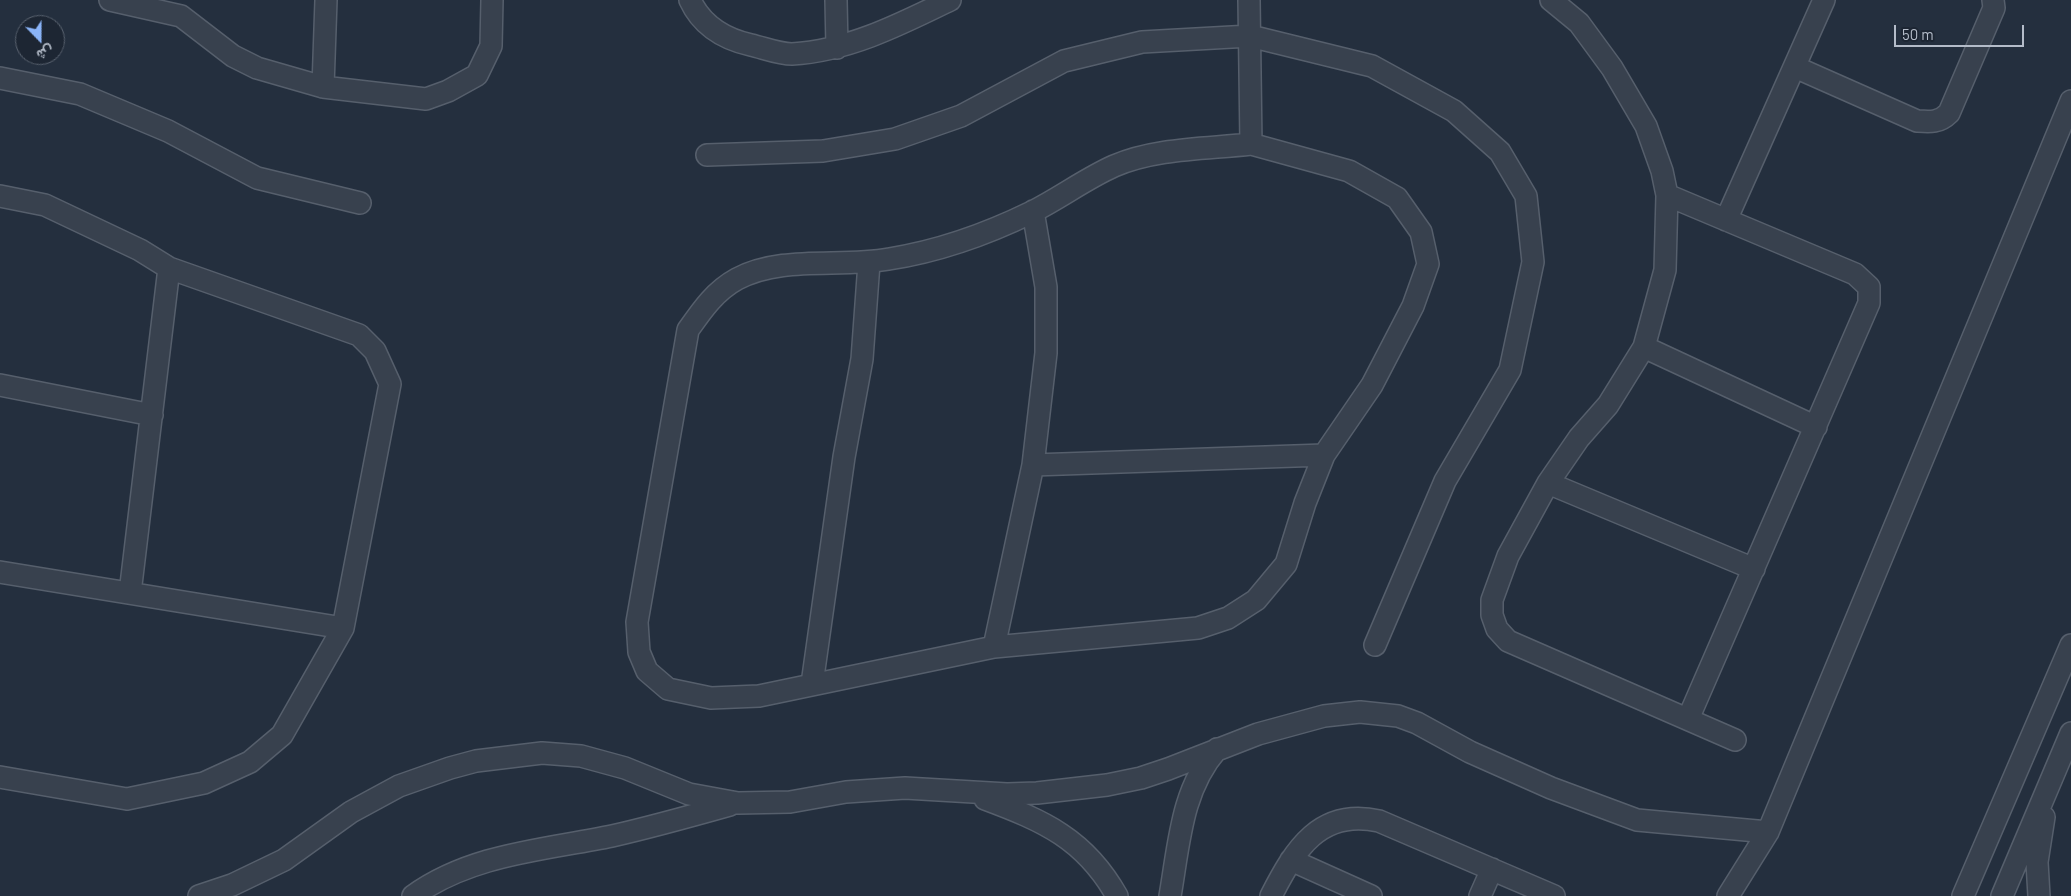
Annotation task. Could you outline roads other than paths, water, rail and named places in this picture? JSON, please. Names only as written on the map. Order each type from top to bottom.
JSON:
[{"type":"street","points":[[110,0],[181,8],[232,56],[256,68],[323,87],[426,99],[448,91],[477,75],[491,46],[492,0]]},
{"type":"street","points":[[323,87],[326,0]]},
{"type":"street","points":[[690,0],[708,26],[732,41],[790,54],[837,48],[915,17],[950,0]]},
{"type":"street","points":[[836,0],[837,48]]},
{"type":"street","points":[[1249,0],[1251,144]]},
{"type":"street","points":[[1551,0],[1579,23],[1612,68],[1646,126],[1662,171],[1667,195],[1665,270],[1644,347],[1608,406],[1579,438],[1548,483],[1508,556],[1492,600],[1492,615],[1497,628],[1508,641],[1735,740]]},
{"type":"street","points":[[1726,220],[1824,0]]},
{"type":"street","points":[[1795,67],[1917,121],[1930,122],[1942,120],[1949,113],[1994,8],[1993,0]]},
{"type":"street","points":[[707,155],[823,151],[895,140],[961,116],[1064,61],[1142,42],[1250,36],[1372,66],[1454,112],[1500,152],[1526,196],[1533,262],[1510,370],[1445,481],[1375,645]]},
{"type":"street","points":[[0,78],[80,94],[168,131],[257,178],[360,202]]},
{"type":"street","points":[[1728,896],[1768,832],[2071,101]]},
{"type":"street","points":[[1251,144],[1348,171],[1397,198],[1421,232],[1428,264],[1413,306],[1372,385],[1324,454],[1305,503],[1286,564],[1256,600],[1228,618],[1198,628],[994,647],[759,696],[711,698],[668,689],[647,671],[639,652],[637,622],[688,330],[708,301],[737,279],[770,267],[869,263],[926,253],[971,240],[1033,211],[1065,191],[1114,166],[1142,156],[1251,144]]},
{"type":"street","points":[[1667,195],[1855,274],[1869,287],[1869,304],[1688,719]]},
{"type":"street","points":[[0,196],[45,205],[140,250],[169,268],[359,335],[375,351],[390,384],[343,628],[282,735],[250,762],[204,783],[127,799],[0,777]]},
{"type":"street","points":[[994,647],[1033,465],[1046,353],[1046,287],[1033,211]]},
{"type":"street","points":[[812,684],[844,458],[862,359],[869,263]]},
{"type":"street","points":[[130,593],[169,268]]},
{"type":"street","points":[[1644,347],[1816,427]]},
{"type":"street","points":[[0,385],[152,415]]},
{"type":"street","points":[[1033,465],[1324,454]]},
{"type":"street","points":[[1548,483],[1754,569]]},
{"type":"street","points":[[0,572],[343,628]]},
{"type":"street","points":[[1963,896],[2071,645]]},
{"type":"street","points":[[199,896],[232,885],[276,865],[308,845],[351,812],[399,786],[450,768],[476,762],[542,753],[581,756],[625,768],[689,794],[738,803],[790,802],[846,792],[905,788],[1022,793],[1108,786],[1168,770],[1218,748],[1258,734],[1342,713],[1378,713],[1417,723],[1479,756],[1551,788],[1637,820],[1768,832]]},
{"type":"street","points":[[2002,896],[2071,733]]},
{"type":"street","points":[[1170,896],[1190,791],[1202,768],[1218,748]]},
{"type":"street","points":[[2039,896],[2037,862],[2051,779]]},
{"type":"street","points":[[961,791],[1024,813],[1054,828],[1087,853],[1117,896]]},
{"type":"street","points":[[413,896],[452,873],[493,858],[614,835],[738,803]]},
{"type":"street","points":[[1271,896],[1301,846],[1319,829],[1342,820],[1367,818],[1385,823],[1554,896]]},
{"type":"street","points":[[1291,860],[1371,896]]},
{"type":"street","points":[[1480,896],[1492,869]]}]
